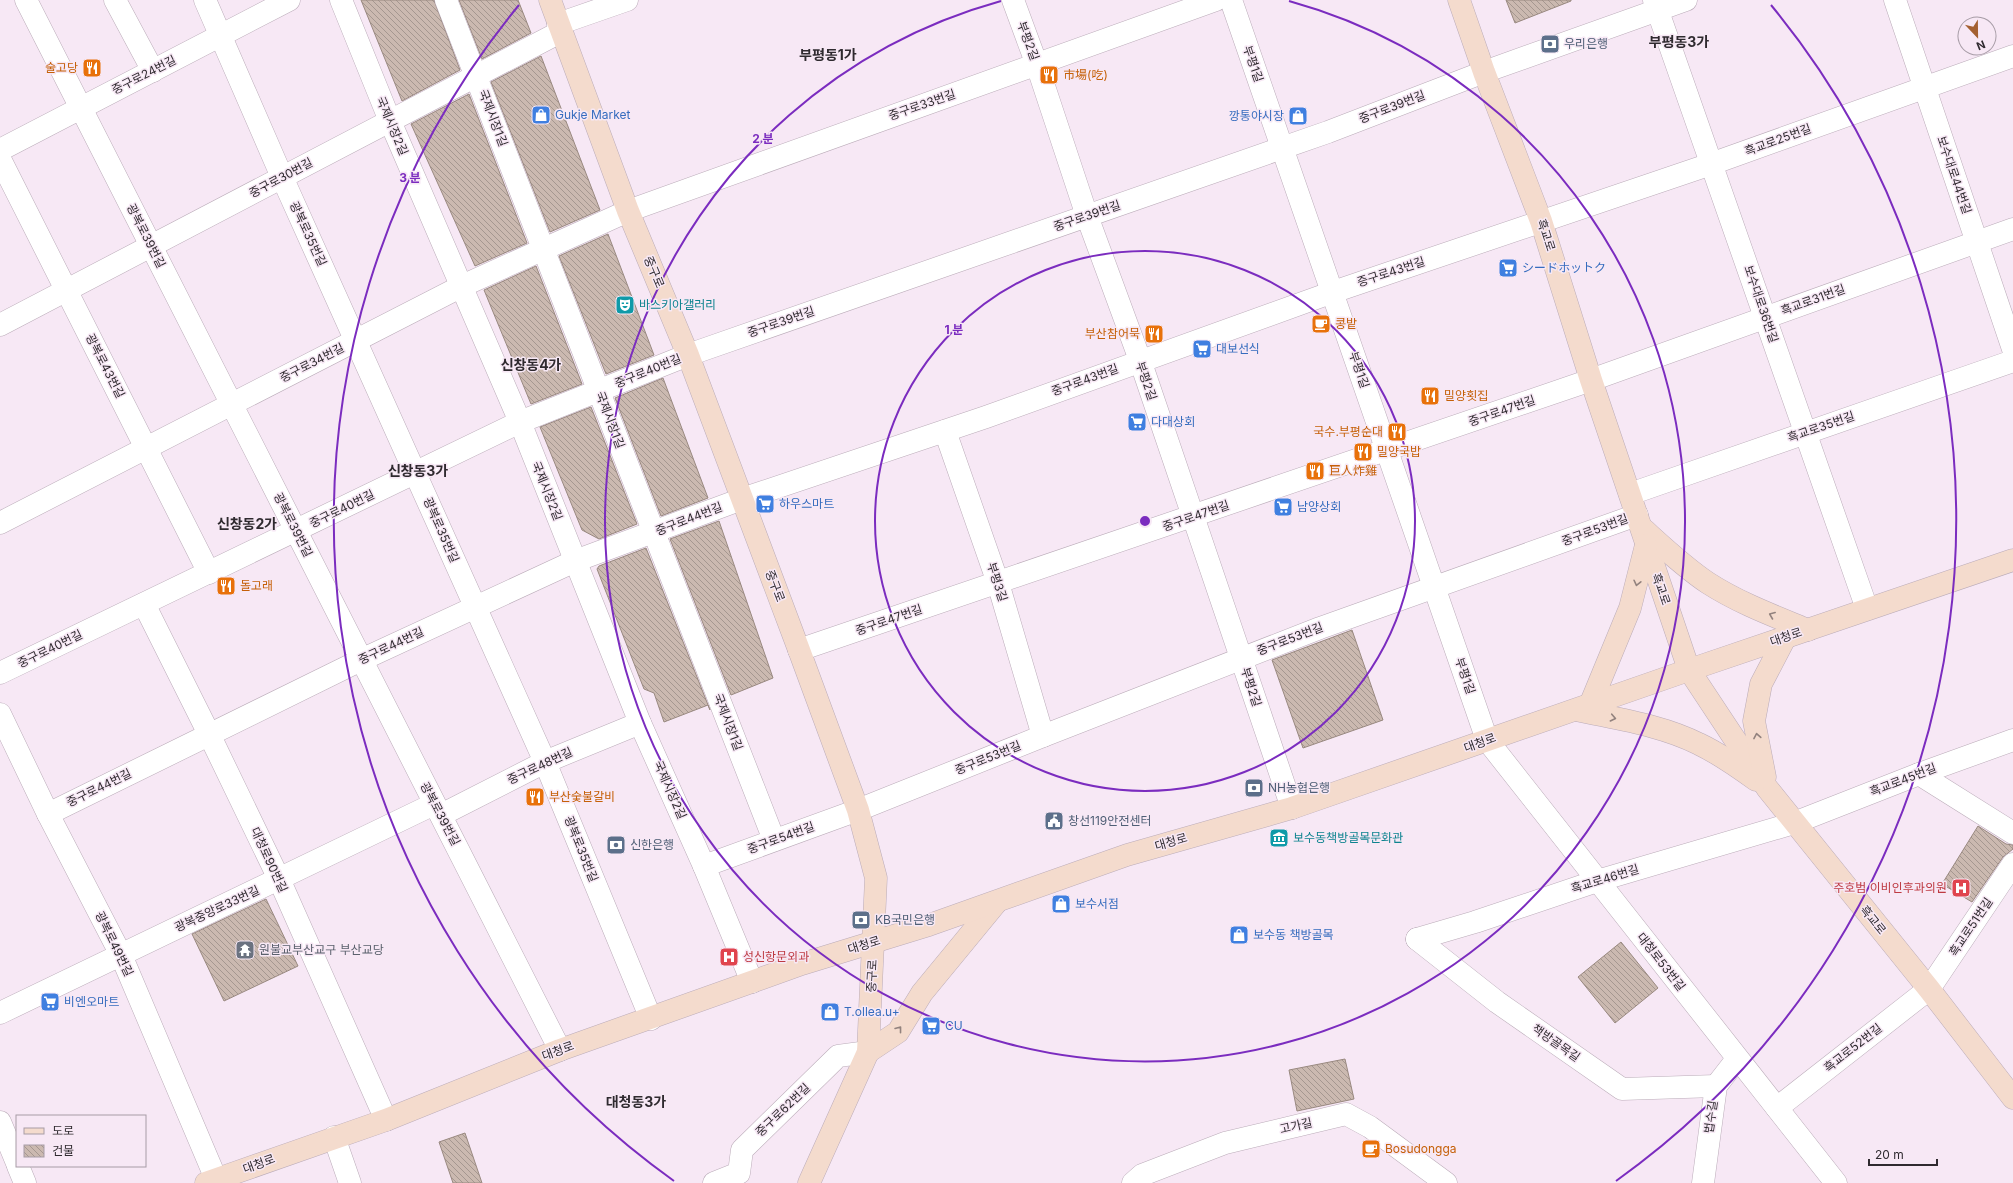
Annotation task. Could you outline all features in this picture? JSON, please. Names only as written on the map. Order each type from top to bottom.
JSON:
[{"type":"main road","name":"중구로","points":[[550,0],[628,211],[688,355],[799,650],[858,810],[876,878],[868,1052],[811,1182]]},
{"type":"main road","name":"흑교로","points":[[1459,0],[1484,72],[1541,221],[1591,380],[1689,670],[1767,788],[1929,989],[2013,1098]]},
{"type":"main road","points":[[1641,529],[1670,554],[1708,583],[1751,607],[1808,630]]},
{"type":"main road","points":[[1641,529],[1630,608],[1582,707],[1659,728],[1698,744],[1733,763],[1767,788]]},
{"type":"main road","name":"대청로","points":[[211,1181],[386,1120],[560,1050],[752,982],[996,902],[1127,855],[1292,808],[1689,670],[2013,560]]},
{"type":"main road","points":[[1767,788],[1754,721],[1761,684],[1785,638]]},
{"type":"main road","points":[[868,1052],[898,1032],[922,993],[996,902]]},
{"type":"street","name":"광복로39번길","points":[[26,0],[560,1050]]},
{"type":"street","points":[[115,0],[153,71]]},
{"type":"street","name":"광복로35번길","points":[[205,0],[282,177],[357,340],[545,762],[651,1019]]},
{"type":"street","name":"중구로24번길","points":[[0,150],[288,0]]},
{"type":"street","name":"국제시장2길","points":[[341,0],[390,121],[520,422],[640,722],[704,866],[752,982]]},
{"type":"street","name":"국제시장1길","points":[[446,0],[774,840]]},
{"type":"street","name":"중구로30번길","points":[[0,325],[476,76],[560,28],[627,0]]},
{"type":"street","name":"부평2길","points":[[1013,0],[1037,65],[1087,216],[1140,360],[1292,808]]},
{"type":"street","name":"중구로33번길","points":[[628,211],[869,123],[1037,65],[1216,0]]},
{"type":"street","name":"부평1길","points":[[1231,0],[1487,740]]},
{"type":"street","name":"중구로39번길","points":[[688,355],[1282,148],[1484,72],[1655,5],[1686,0]]},
{"type":"street","name":"보수대로44번길","points":[[1895,0],[2013,349]]},
{"type":"street","name":"보수대로36번길","points":[[1655,5],[1867,609]]},
{"type":"street","name":"흑교로25번길","points":[[1541,221],[1711,164],[2013,56]]},
{"type":"street","name":"광복로43번길","points":[[0,159],[209,573]]},
{"type":"street","name":"중구로34번길","points":[[0,523],[462,286],[628,211]]},
{"type":"street","name":"중구로43번길","points":[[742,499],[945,431],[1332,292],[1541,221]]},
{"type":"street","name":"흑교로31번길","points":[[1591,380],[2013,228]]},
{"type":"street","name":"중구로40번길","points":[[0,673],[520,422],[688,355]]},
{"type":"street","name":"흑교로35번길","points":[[1630,494],[2013,361]]},
{"type":"street","name":"중구로47번길","points":[[799,650],[1193,518],[1591,380]]},
{"type":"street","name":"부평3길","points":[[945,431],[998,583],[1043,736]]},
{"type":"street","name":"중구로44번길","points":[[48,814],[361,660],[575,561],[742,499]]},
{"type":"street","name":"중구로53번길","points":[[858,810],[1242,658],[1435,587],[1641,529]]},
{"type":"street","name":"대청로90번길","points":[[144,604],[279,879],[386,1120]]},
{"type":"street","name":"광복로49번길","points":[[0,714],[48,814],[121,955],[211,1181]]},
{"type":"street","name":"중구로48번길","points":[[438,810],[545,762],[640,722]]},
{"type":"street","name":"대청로53번길","points":[[1487,740],[1836,1183]]},
{"type":"street","name":"흑교로45번길","points":[[1794,823],[1919,774],[2013,740]]},
{"type":"street","points":[[1919,774],[2013,833]]},
{"type":"street","name":"광복중앙로33번길","points":[[0,1013],[279,879],[438,810]]},
{"type":"street","name":"중구로54번길","points":[[704,866],[858,810]]},
{"type":"street","name":"흑교로46번길","points":[[1417,939],[1475,922],[1597,881],[1794,823]]},
{"type":"street","name":"흑교로51번길","points":[[1929,989],[2013,864]]},
{"type":"street","name":"책방골목길","points":[[1417,939],[1496,1002],[1622,1089],[1716,1086]]},
{"type":"street","name":"흑교로52번길","points":[[1777,1108],[1929,989]]},
{"type":"street","name":"중구로62번길","points":[[714,1183],[739,1173],[742,1150],[838,1056],[868,1052]]},
{"type":"street","name":"법수길","points":[[1703,1183],[1716,1086],[1737,1058]]},
{"type":"street","name":"고가길","points":[[1133,1183],[1142,1175],[1225,1143],[1346,1114],[1370,1126],[1446,1183]]},
{"type":"street","points":[[0,1122],[16,1160]]},
{"type":"street","points":[[334,1137],[350,1183]]},
{"type":"street","points":[[19,1167],[25,1183]]},
{"type":"building","points":[[361,0],[434,0],[460,70],[402,101]]},
{"type":"building","points":[[459,0],[518,0],[531,33],[482,59]]},
{"type":"building","points":[[1506,0],[1571,0],[1571,1],[1515,23]]},
{"type":"building","points":[[541,56],[600,210],[550,232],[491,82]]},
{"type":"building","points":[[469,94],[527,243],[475,266],[411,124]]},
{"type":"building","points":[[608,234],[654,355],[606,374],[559,256]]},
{"type":"building","points":[[536,266],[582,384],[531,404],[484,290]]},
{"type":"building","points":[[663,378],[708,498],[661,516],[615,398]]},
{"type":"building","points":[[591,407],[637,524],[599,539],[582,530],[540,427]]},
{"type":"building","points":[[719,521],[773,678],[731,695],[670,539]]},
{"type":"building","points":[[646,548],[710,710],[708,705],[664,722],[654,693],[644,689],[597,569],[599,566]]},
{"type":"building","points":[[1352,630],[1383,720],[1303,748],[1272,660]]},
{"type":"building","points":[[1978,826],[2006,844],[2013,845],[2013,849],[2003,857],[1972,902],[1942,884]]},
{"type":"building","name":"원불교부산교구 부산교당","points":[[266,899],[298,966],[224,1001],[192,934]]},
{"type":"building","points":[[1621,942],[1658,988],[1615,1023],[1578,977]]},
{"type":"building","points":[[1345,1059],[1354,1099],[1297,1111],[1289,1070]]},
{"type":"building","points":[[465,1133],[482,1183],[453,1183],[439,1142]]},
{"type":"place","name":"우리은행","points":[[1550,44]]},
{"type":"place","name":"술고당","points":[[92,68]]},
{"type":"place","name":"市場(吃)","points":[[1049,75]]},
{"type":"place","name":"Gukje Market","points":[[541,115]]},
{"type":"place","name":"깡통야시장","points":[[1298,116]]},
{"type":"place","name":"シードホットク","points":[[1508,268]]},
{"type":"place","name":"바스키아갤러리","points":[[625,305]]},
{"type":"place","name":"콩밭","points":[[1321,324]]},
{"type":"place","name":"부산참어묵","points":[[1154,334]]},
{"type":"place","name":"대보선식","points":[[1202,349]]},
{"type":"place","name":"밀양횟집","points":[[1430,396]]},
{"type":"place","name":"다대상회","points":[[1137,422]]},
{"type":"place","name":"국수.부평순대","points":[[1397,432]]},
{"type":"place","name":"밀양국밥","points":[[1363,452]]},
{"type":"place","name":"巨人炸雞","points":[[1315,471]]},
{"type":"place","name":"하우스마트","points":[[765,504]]},
{"type":"place","name":"남양상회","points":[[1283,507]]},
{"type":"place","name":"돌고래","points":[[226,586]]},
{"type":"place","name":"NH농협은행","points":[[1254,788]]},
{"type":"place","name":"부산숯불갈비","points":[[535,797]]},
{"type":"place","name":"창선119안전센터","points":[[1054,821]]},
{"type":"place","name":"보수동책방골목문화관","points":[[1279,838]]},
{"type":"place","name":"신한은행","points":[[616,845]]},
{"type":"place","name":"주호범 이비인후과의원","points":[[1961,888]]},
{"type":"place","name":"보수서점","points":[[1061,904]]},
{"type":"place","name":"KB국민은행","points":[[861,920]]},
{"type":"place","name":"보수동 책방골목","points":[[1239,935]]},
{"type":"place","name":"원불교부산교구 부산교당","points":[[245,950]]},
{"type":"place","name":"성신항문외과","points":[[729,957]]},
{"type":"place","name":"비엔오마트","points":[[50,1002]]},
{"type":"place","name":"T.ollea.u+","points":[[830,1012]]},
{"type":"place","name":"CU","points":[[931,1026]]},
{"type":"place","name":"Bosudongga","points":[[1371,1149]]},
{"type":"district","name":"부평동3가","points":[[1679,42]]},
{"type":"district","name":"부평동1가","points":[[828,55]]},
{"type":"district","name":"신창동4가","points":[[531,365]]},
{"type":"district","name":"신창동3가","points":[[418,471]]},
{"type":"district","name":"신창동2가","points":[[247,524]]},
{"type":"district","name":"대청동3가","points":[[636,1102]]}]
